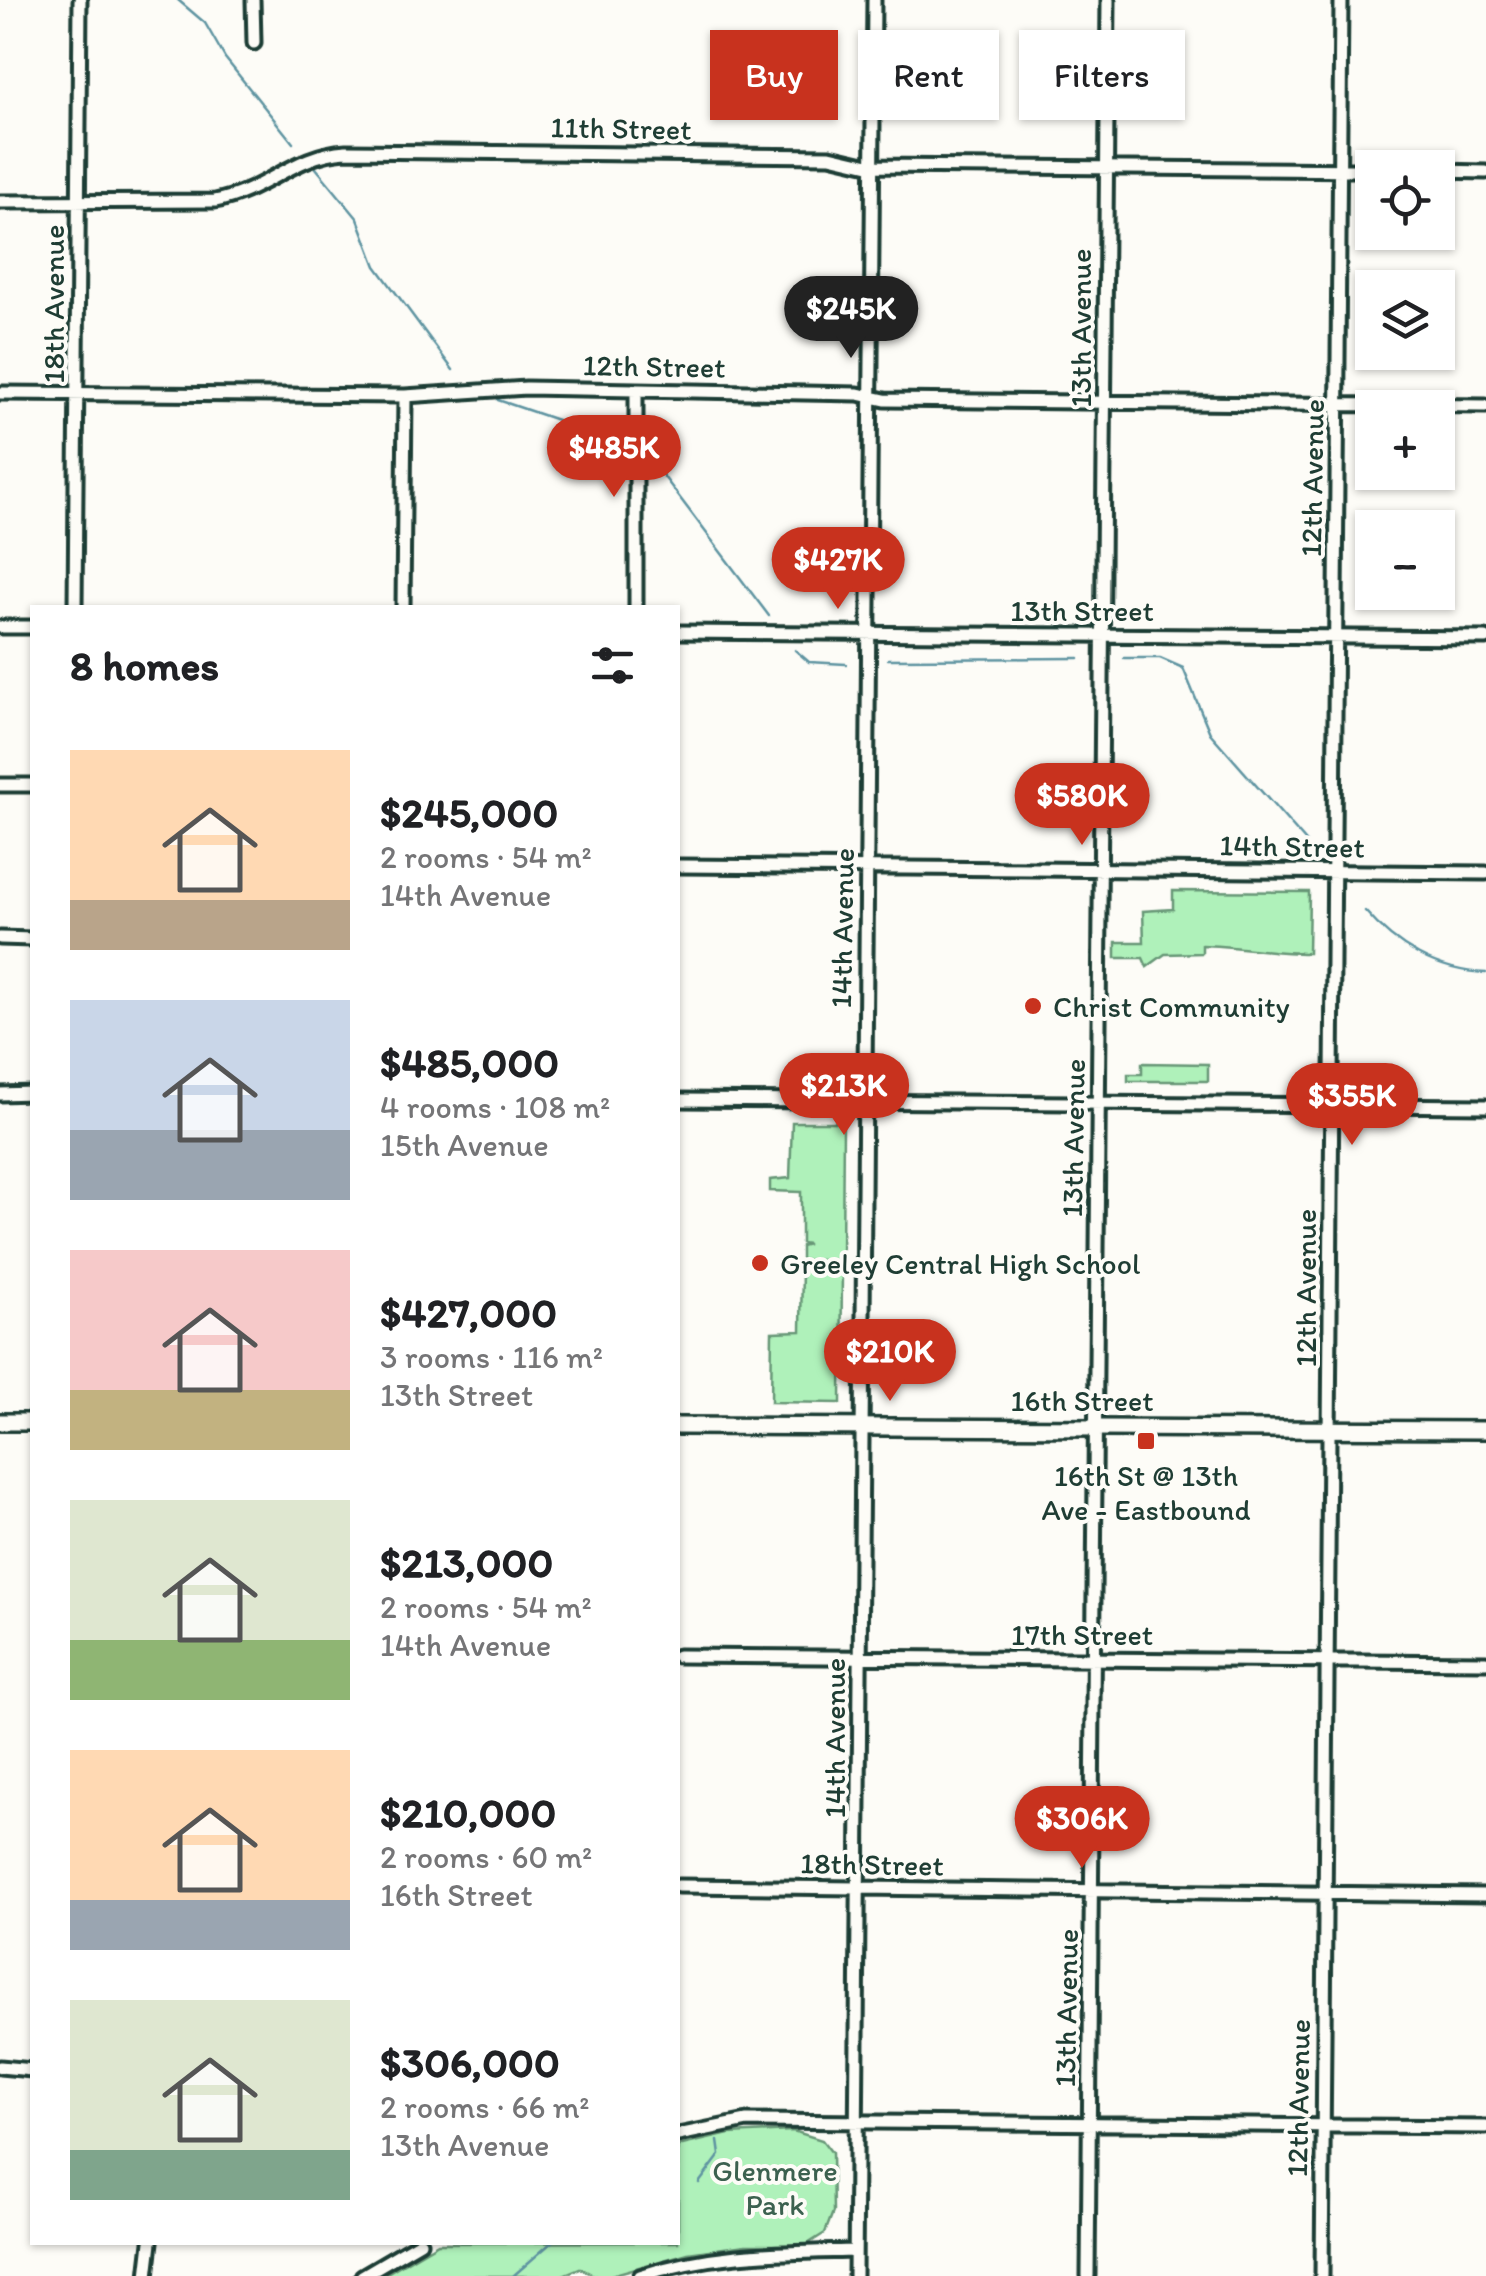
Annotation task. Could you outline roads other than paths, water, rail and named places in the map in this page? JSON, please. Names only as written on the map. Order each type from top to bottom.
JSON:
[{"type":"main road","points":[[0,1422],[30,1422]]},
{"type":"main road","name":"16th Street","points":[[680,1426],[1486,1430]]},
{"type":"street","name":"18th Avenue","points":[[76,605],[80,0]]},
{"type":"street","points":[[254,0],[254,43]]},
{"type":"street","name":"14th Avenue","points":[[854,2276],[874,0]]},
{"type":"street","name":"13th Avenue","points":[[1088,2276],[1108,0]]},
{"type":"street","name":"12th Avenue","points":[[1322,2276],[1340,0]]},
{"type":"street","name":"11th Street","points":[[0,202],[233,197],[252,192],[309,156],[334,152],[830,156],[873,166],[1355,170]]},
{"type":"street","points":[[1455,171],[1486,172]]},
{"type":"street","name":"12th Street","points":[[0,392],[405,396],[493,388],[871,398],[1486,406]]},
{"type":"street","points":[[636,392],[636,605]]},
{"type":"street","points":[[403,605],[405,396]]},
{"type":"street","points":[[0,626],[30,627]]},
{"type":"street","name":"13th Street","points":[[680,632],[1486,638]]},
{"type":"street","points":[[0,784],[30,785]]},
{"type":"street","name":"14th Street","points":[[680,866],[1486,873]]},
{"type":"street","points":[[0,938],[30,939]]},
{"type":"street","points":[[0,1094],[30,1094]]},
{"type":"street","points":[[680,1100],[1486,1106]]},
{"type":"street","name":"17th Street","points":[[680,1656],[1486,1662]]},
{"type":"street","name":"18th Street","points":[[680,1886],[1486,1894]]},
{"type":"street","points":[[0,2068],[30,2070]]},
{"type":"street","points":[[680,2135],[747,2121],[1486,2128]]},
{"type":"street","points":[[147,2276],[151,2245]]},
{"type":"street","points":[[362,2276],[415,2245]]},
{"type":"street","points":[[640,2276],[705,2258],[748,2252],[855,2251]]},
{"type":"waterway","points":[[178,0],[205,23],[225,58],[293,143]]},
{"type":"waterway","points":[[316,168],[358,219],[376,266],[453,370]]},
{"type":"waterway","points":[[498,400],[625,443]]},
{"type":"waterway","points":[[652,461],[769,616]]},
{"type":"waterway","points":[[795,650],[809,662],[846,664]]},
{"type":"waterway","points":[[888,659],[1079,658]]},
{"type":"waterway","points":[[1124,658],[1160,658],[1183,668],[1210,733],[1306,842]]},
{"type":"waterway","points":[[1365,911],[1390,936],[1419,955],[1451,968],[1486,973]]},
{"type":"waterway","points":[[699,2183],[720,2155],[718,2141]]},
{"type":"waterway","points":[[513,2276],[549,2245]]},
{"type":"place","name":"Christ Community","points":[[1033,1006]]},
{"type":"place","name":"Greeley Central High School","points":[[760,1263]]},
{"type":"place","name":"16th St @ 13th Ave - Eastbound","points":[[1146,1441]]},
{"type":"park label","name":"Glenmere Park","points":[[775,2187]]}]
